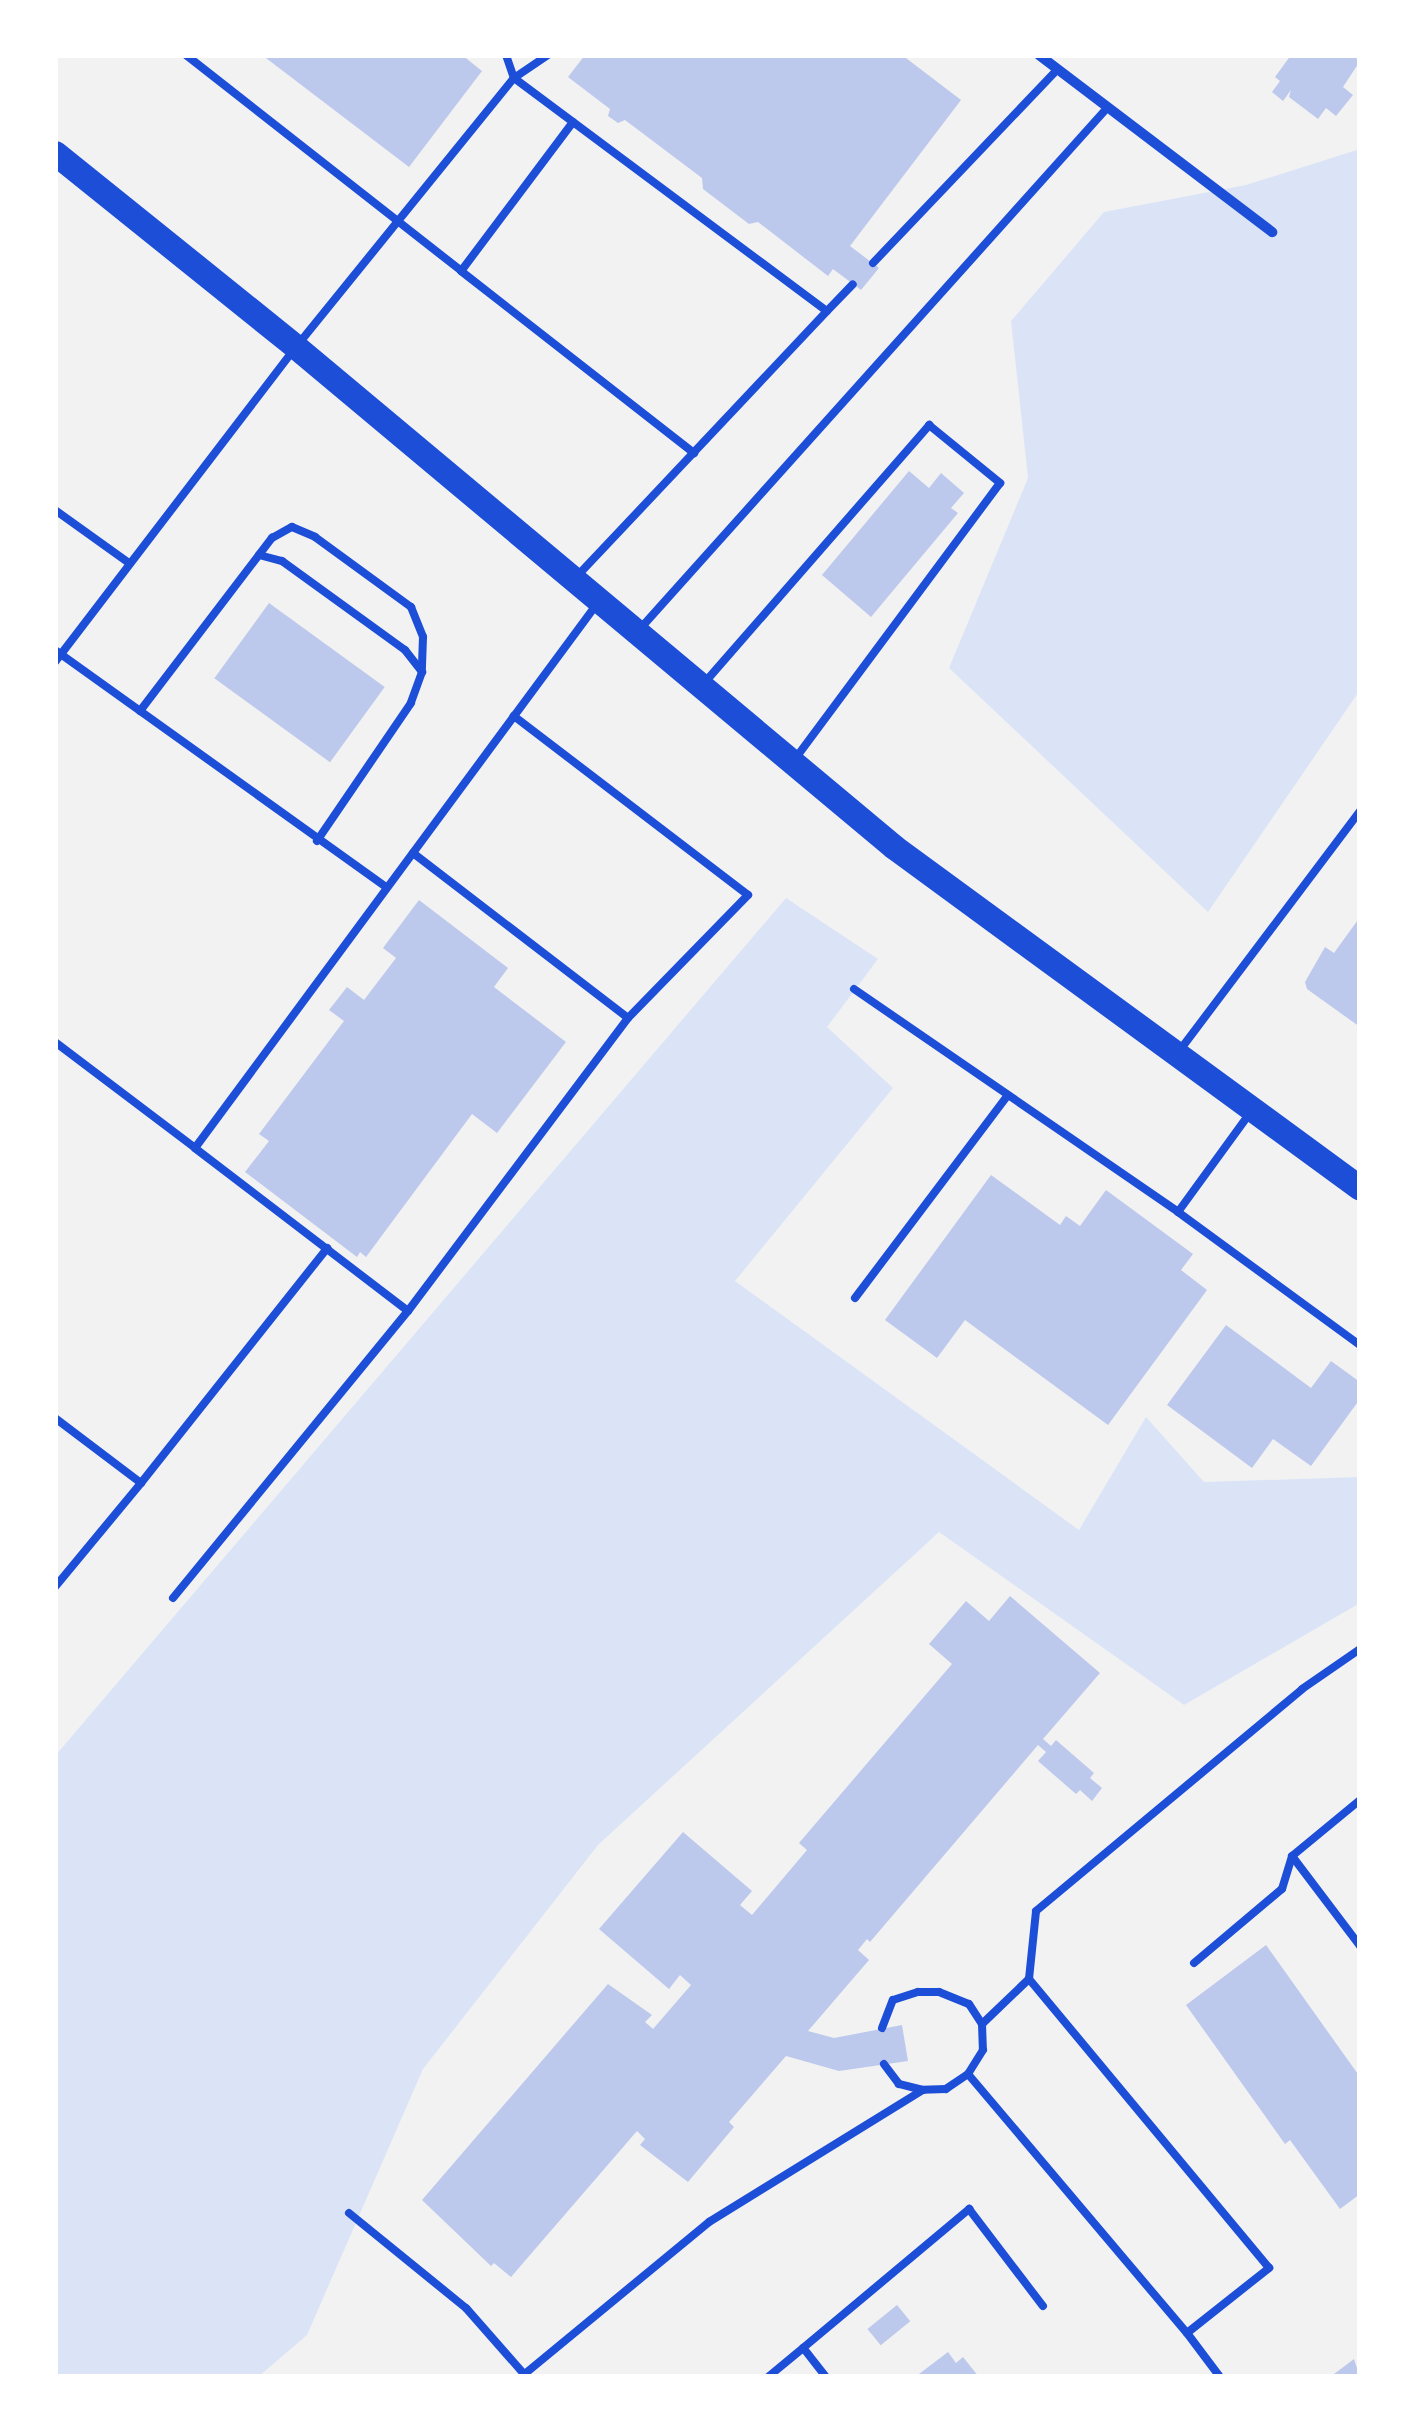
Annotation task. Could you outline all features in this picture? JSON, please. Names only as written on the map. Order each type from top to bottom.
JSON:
[{"type":"main road","points":[[55,152],[296,347],[894,847],[1360,1188]]},
{"type":"street","points":[[1039,55],[1272,232]]},
{"type":"lane","points":[[186,55],[694,453]]},
{"type":"lane","points":[[506,55],[514,78],[827,311]]},
{"type":"lane","points":[[387,888],[57,656],[296,347],[514,78],[548,55]]},
{"type":"lane","points":[[873,263],[1058,69]]},
{"type":"lane","points":[[636,633],[1108,107]]},
{"type":"lane","points":[[462,271],[573,122]]},
{"type":"lane","points":[[573,581],[853,284]]},
{"type":"lane","points":[[700,686],[930,425],[1000,484],[792,762]]},
{"type":"lane","points":[[55,510],[129,563]]},
{"type":"lane","points":[[140,711],[272,538],[292,528],[331,549],[411,607],[423,636],[422,672],[411,704],[317,841]]},
{"type":"lane","points":[[259,555],[282,561],[405,650],[422,672]]},
{"type":"lane","points":[[194,1148],[598,602]]},
{"type":"lane","points":[[173,1598],[408,1310],[628,1018],[748,895],[514,716]]},
{"type":"lane","points":[[1177,1054],[1360,811]]},
{"type":"lane","points":[[413,853],[628,1018]]},
{"type":"lane","points":[[854,988],[1178,1212],[1360,1345]]},
{"type":"lane","points":[[55,1042],[408,1310]]},
{"type":"lane","points":[[856,1298],[1008,1095]]},
{"type":"lane","points":[[1178,1212],[1253,1110]]},
{"type":"lane","points":[[55,1586],[142,1483],[326,1248]]},
{"type":"lane","points":[[55,1418],[142,1483]]},
{"type":"lane","points":[[982,2024],[1028,1978],[1036,1911],[1302,1690],[1360,1649]]},
{"type":"lane","points":[[1194,1963],[1282,1890],[1292,1856],[1360,1800]]},
{"type":"lane","points":[[1292,1856],[1360,1946]]},
{"type":"lane","points":[[1028,1978],[1270,2268],[1188,2333]]},
{"type":"lane","points":[[882,2028],[894,2000],[918,1992],[939,1992],[969,2004],[982,2024],[983,2050],[968,2074],[946,2088],[923,2090],[899,2084],[884,2064]]},
{"type":"lane","points":[[968,2074],[1188,2333],[1220,2377]]},
{"type":"lane","points":[[349,2214],[466,2308],[523,2376],[709,2222],[923,2090]]},
{"type":"lane","points":[[768,2377],[969,2209],[1043,2306]]},
{"type":"lane","points":[[803,2348],[826,2377]]},
{"type":"shaded area","points":[[1360,149],[1360,690],[1208,912],[949,668],[1028,478],[1011,321],[1104,212],[1246,185]]},
{"type":"shaded area","points":[[786,898],[878,959],[827,1027],[893,1088],[735,1281],[1079,1530],[1146,1417],[1204,1482],[1360,1477],[1360,1603],[1184,1705],[939,1532],[598,1845],[423,2069],[307,2335],[258,2377],[55,2377],[55,1756]]},
{"type":"building","points":[[262,55],[462,55],[482,71],[409,167]]},
{"type":"building","points":[[585,55],[902,55],[961,100],[850,246],[879,268],[861,290],[833,269],[828,276],[758,222],[749,224],[703,189],[702,178],[625,120],[618,123],[608,116],[610,109],[568,77]]},
{"type":"building","points":[[1291,55],[1352,55],[1360,61],[1343,87],[1353,95],[1336,116],[1326,108],[1318,119],[1289,97],[1291,90],[1283,101],[1272,92],[1280,81],[1275,77]]},
{"type":"building","points":[[909,471],[929,488],[941,473],[964,493],[951,508],[958,513],[871,617],[822,575]]},
{"type":"building","points":[[269,603],[385,687],[330,762],[214,678]]},
{"type":"building","points":[[419,900],[508,968],[494,987],[566,1042],[497,1133],[472,1114],[366,1257],[360,1252],[357,1257],[245,1172],[269,1141],[259,1134],[344,1021],[329,1010],[347,987],[364,1000],[396,958],[383,948]]},
{"type":"building","points":[[1360,917],[1360,1027],[1307,989],[1305,982],[1325,947],[1334,953]]},
{"type":"building","points":[[991,1175],[1060,1225],[1066,1216],[1080,1226],[1106,1190],[1193,1254],[1181,1270],[1207,1290],[1108,1425],[965,1320],[937,1358],[885,1320]]},
{"type":"building","points":[[1226,1325],[1311,1388],[1331,1361],[1360,1382],[1360,1399],[1311,1466],[1273,1439],[1252,1468],[1167,1405]]},
{"type":"building","points":[[1010,1596],[1100,1673],[1043,1739],[1051,1746],[1056,1740],[1094,1773],[1090,1778],[1102,1788],[1092,1801],[1080,1790],[1076,1794],[1038,1761],[1046,1752],[1038,1745],[870,1942],[867,1939],[858,1950],[869,1960],[808,2031],[834,2038],[902,2025],[908,2061],[839,2071],[786,2056],[729,2122],[734,2127],[688,2182],[640,2145],[645,2139],[637,2131],[511,2277],[494,2263],[491,2266],[422,2200],[608,1984],[652,2015],[645,2022],[653,2029],[691,1985],[680,1975],[669,1989],[599,1929],[683,1832],[752,1891],[740,1905],[752,1915],[807,1850],[799,1843],[952,1664],[929,1644],[966,1601],[989,1621]]},
{"type":"building","points":[[1266,1945],[1360,2077],[1360,2194],[1340,2209],[1290,2140],[1285,2144],[1186,2005]]},
{"type":"building","points":[[897,2305],[910,2321],[881,2345],[867,2329]]},
{"type":"building","points":[[948,2352],[956,2363],[963,2357],[979,2377],[915,2377]]},
{"type":"building","points":[[1354,2359],[1360,2377],[1330,2377]]}]
